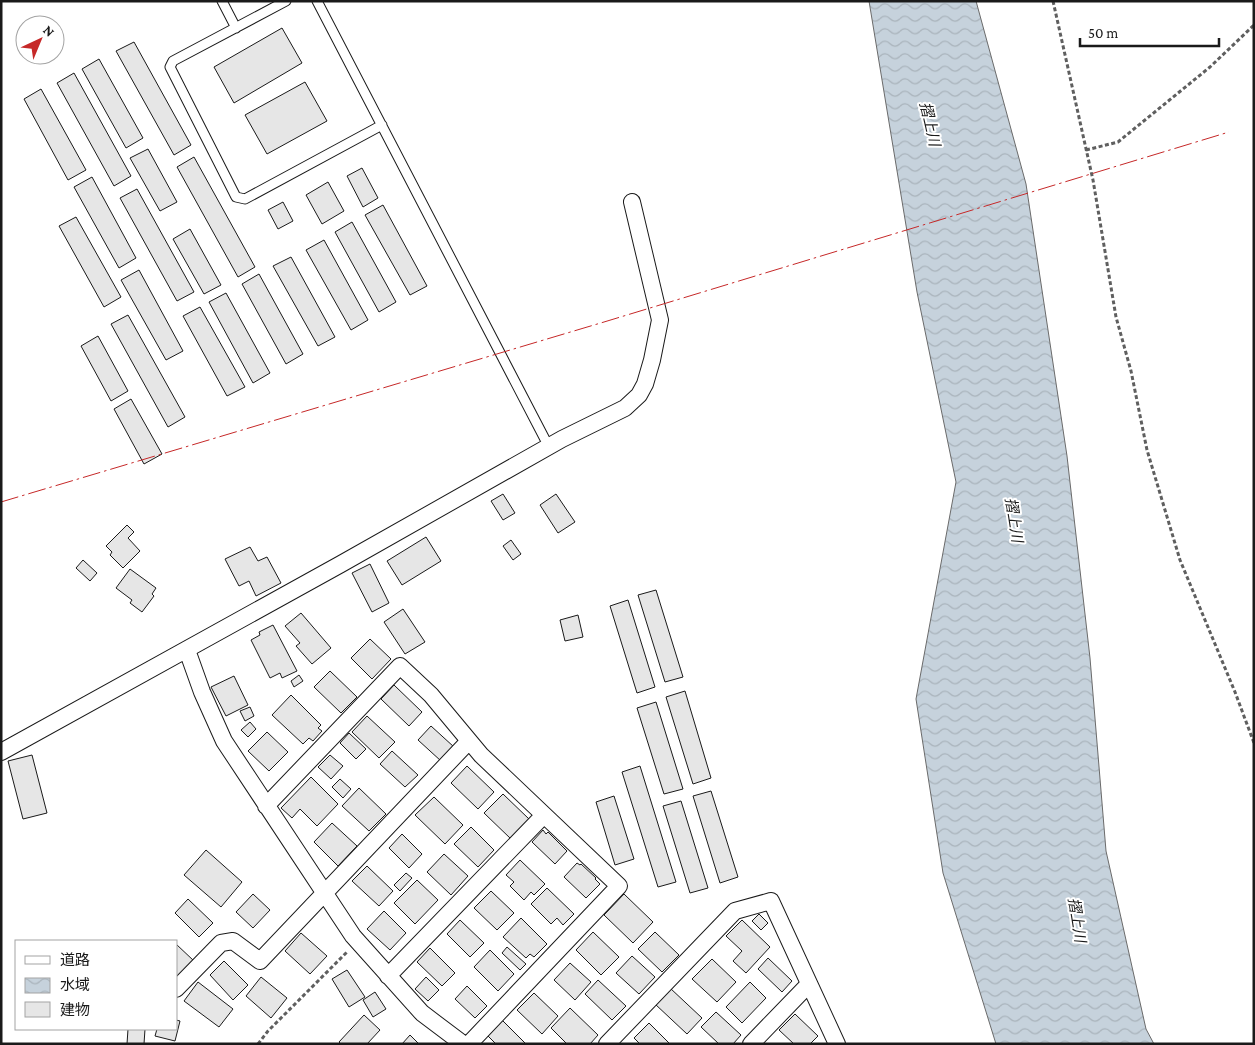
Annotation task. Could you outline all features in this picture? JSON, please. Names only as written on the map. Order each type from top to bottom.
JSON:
[{"type":"street","points":[[1,752],[549,447],[625,408],[639,395],[645,384],[660,320],[632,202]]},
{"type":"street","points":[[187,650],[202,692],[224,741],[324,893],[358,941],[422,1013],[463,1044]]},
{"type":"street","points":[[266,806],[400,666],[431,694],[481,755],[619,886],[469,1044]]},
{"type":"street","points":[[178,987],[221,943],[233,941],[260,961],[469,742]]},
{"type":"street","points":[[388,976],[544,815]]},
{"type":"street","points":[[607,1044],[736,911],[770,901],[837,1044]]},
{"type":"street","points":[[751,1044],[809,984]]},
{"type":"lane","points":[[222,1],[236,28]]},
{"type":"lane","points":[[286,1],[173,61],[170,67],[236,197],[245,199],[382,125]]},
{"type":"lane","points":[[317,1],[549,447]]},
{"type":"path","points":[[1053,1],[1093,180],[1116,316],[1131,370],[1147,450],[1180,560],[1236,692],[1254,743]]},
{"type":"path","points":[[1086,150],[1118,142],[1210,67],[1254,25]]},
{"type":"path","points":[[258,1044],[268,1031],[358,941]]},
{"type":"water","name":"摺上川","points":[[869,1],[976,1],[1026,184],[1067,456],[1090,658],[1106,851],[1146,1029],[1154,1044],[996,1044],[943,873],[916,699],[956,482],[917,292]]},
{"type":"building","points":[[282,28],[302,63],[234,103],[214,67]]},
{"type":"building","points":[[134,42],[191,145],[174,155],[116,51]]},
{"type":"building","points":[[99,59],[143,138],[126,148],[82,69]]},
{"type":"building","points":[[74,73],[131,176],[114,186],[57,83]]},
{"type":"building","points":[[305,82],[327,121],[267,154],[245,115]]},
{"type":"building","points":[[41,89],[86,170],[68,180],[24,99]]},
{"type":"building","points":[[148,149],[177,202],[160,211],[130,158]]},
{"type":"building","points":[[194,157],[255,267],[238,277],[177,167]]},
{"type":"building","points":[[362,168],[378,198],[363,207],[347,176]]},
{"type":"building","points":[[92,177],[136,258],[119,268],[74,187]]},
{"type":"building","points":[[328,182],[344,211],[322,224],[306,195]]},
{"type":"building","points":[[137,189],[194,292],[177,301],[120,198]]},
{"type":"building","points":[[283,202],[293,221],[278,229],[268,210]]},
{"type":"building","points":[[383,205],[427,286],[410,295],[365,215]]},
{"type":"building","points":[[76,217],[121,297],[104,307],[59,226]]},
{"type":"building","points":[[352,222],[396,302],[379,312],[335,232]]},
{"type":"building","points":[[190,229],[221,285],[204,294],[173,239]]},
{"type":"building","points":[[324,240],[368,320],[351,330],[306,250]]},
{"type":"building","points":[[291,257],[335,337],[318,346],[273,266]]},
{"type":"building","points":[[139,270],[183,351],[166,360],[121,280]]},
{"type":"building","points":[[259,274],[303,354],[286,364],[242,284]]},
{"type":"building","points":[[226,293],[270,373],[253,383],[209,302]]},
{"type":"building","points":[[200,307],[245,387],[227,396],[183,316]]},
{"type":"building","points":[[128,315],[185,417],[168,427],[111,324]]},
{"type":"building","points":[[98,336],[128,391],[111,401],[81,346]]},
{"type":"building","points":[[131,399],[162,454],[144,464],[114,409]]},
{"type":"building","points":[[503,494],[515,513],[503,520],[491,501]]},
{"type":"building","points":[[556,494],[575,522],[558,533],[540,505]]},
{"type":"building","points":[[127,525],[134,532],[128,538],[140,551],[123,568],[110,555],[112,552],[106,546]]},
{"type":"building","points":[[426,537],[441,561],[402,585],[387,561]]},
{"type":"building","points":[[511,540],[521,554],[513,560],[503,546]]},
{"type":"building","points":[[250,547],[258,561],[267,557],[281,583],[256,596],[249,581],[239,586],[225,559]]},
{"type":"building","points":[[83,560],[97,573],[90,581],[76,568]]},
{"type":"building","points":[[370,564],[389,603],[372,612],[352,573]]},
{"type":"building","points":[[130,569],[156,588],[152,594],[154,596],[142,612],[130,603],[132,600],[116,588]]},
{"type":"building","points":[[656,590],[683,677],[665,682],[638,595]]},
{"type":"building","points":[[628,600],[655,687],[637,693],[610,606]]},
{"type":"building","points":[[403,609],[425,642],[405,654],[384,622]]},
{"type":"building","points":[[301,613],[331,648],[312,664],[296,646],[300,643],[285,626]]},
{"type":"building","points":[[578,615],[583,637],[565,641],[560,620]]},
{"type":"building","points":[[273,625],[297,671],[282,678],[280,673],[270,678],[251,640],[260,635],[259,632]]},
{"type":"building","points":[[370,639],[391,659],[372,679],[351,658]]},
{"type":"building","points":[[330,671],[357,697],[341,713],[314,687]]},
{"type":"building","points":[[299,675],[303,681],[294,687],[291,681]]},
{"type":"building","points":[[234,676],[248,705],[226,716],[211,687]]},
{"type":"building","points":[[394,685],[422,712],[409,726],[381,699]]},
{"type":"building","points":[[685,691],[711,778],[693,784],[666,697]]},
{"type":"building","points":[[291,695],[321,725],[318,728],[322,731],[313,741],[309,738],[303,744],[272,715]]},
{"type":"building","points":[[656,702],[683,789],[664,794],[637,708]]},
{"type":"building","points":[[250,707],[254,716],[245,721],[240,711]]},
{"type":"building","points":[[367,716],[395,742],[379,758],[352,732]]},
{"type":"building","points":[[250,722],[256,729],[248,737],[241,730]]},
{"type":"building","points":[[431,726],[454,747],[441,761],[418,740]]},
{"type":"building","points":[[267,732],[288,752],[269,771],[248,751]]},
{"type":"building","points":[[349,733],[366,749],[356,759],[340,743]]},
{"type":"building","points":[[392,751],[418,775],[405,787],[380,764]]},
{"type":"building","points":[[32,755],[47,813],[23,819],[8,761]]},
{"type":"building","points":[[330,755],[343,766],[331,779],[318,767]]},
{"type":"building","points":[[467,766],[494,792],[478,809],[451,783]]},
{"type":"building","points":[[640,766],[676,882],[658,887],[622,772]]},
{"type":"building","points":[[311,777],[338,804],[317,826],[300,809],[292,818],[281,808]]},
{"type":"building","points":[[340,779],[351,789],[343,798],[332,787]]},
{"type":"building","points":[[359,788],[386,814],[369,831],[342,806]]},
{"type":"building","points":[[711,791],[738,877],[720,883],[693,796]]},
{"type":"building","points":[[503,794],[529,819],[511,839],[484,813]]},
{"type":"building","points":[[614,796],[634,859],[615,865],[596,802]]},
{"type":"building","points":[[434,797],[463,825],[445,844],[415,815]]},
{"type":"building","points":[[681,801],[708,888],[690,893],[663,806]]},
{"type":"building","points":[[332,823],[357,846],[338,866],[314,842]]},
{"type":"building","points":[[471,827],[494,850],[478,867],[454,844]]},
{"type":"building","points":[[543,830],[546,834],[548,832],[567,851],[555,864],[532,842]]},
{"type":"building","points":[[402,834],[422,854],[409,868],[389,848]]},
{"type":"building","points":[[206,850],[242,882],[221,907],[184,875]]},
{"type":"building","points":[[444,854],[468,876],[451,895],[427,872]]},
{"type":"building","points":[[520,860],[545,884],[534,895],[531,892],[524,900],[510,886],[514,882],[506,875]]},
{"type":"building","points":[[577,863],[581,864],[600,884],[586,898],[564,877]]},
{"type":"building","points":[[367,866],[393,891],[379,906],[352,881]]},
{"type":"building","points":[[406,873],[412,878],[400,891],[394,885]]},
{"type":"building","points":[[417,880],[438,900],[415,924],[394,903]]},
{"type":"building","points":[[547,888],[574,914],[563,925],[557,918],[551,924],[531,904]]},
{"type":"building","points":[[491,891],[514,913],[497,930],[474,908]]},
{"type":"building","points":[[253,894],[270,910],[253,928],[236,912]]},
{"type":"building","points":[[624,894],[653,922],[633,943],[604,915]]},
{"type":"building","points":[[188,899],[213,923],[199,937],[175,913]]},
{"type":"building","points":[[384,911],[406,933],[390,950],[367,929]]},
{"type":"building","points":[[759,914],[768,923],[761,930],[752,921]]},
{"type":"building","points":[[521,918],[547,944],[534,957],[530,954],[526,958],[503,937]]},
{"type":"building","points":[[460,920],[484,943],[470,957],[447,934]]},
{"type":"building","points":[[742,920],[770,947],[746,973],[733,961],[742,951],[726,936]]},
{"type":"building","points":[[593,932],[619,957],[601,975],[576,950]]},
{"type":"building","points":[[655,932],[679,955],[662,972],[638,949]]},
{"type":"building","points":[[301,933],[327,956],[310,974],[285,951]]},
{"type":"building","points":[[178,946],[194,961],[178,978]]},
{"type":"building","points":[[507,947],[526,964],[520,970],[502,953]]},
{"type":"building","points":[[430,948],[455,973],[442,986],[417,962]]},
{"type":"building","points":[[490,950],[514,974],[498,991],[474,967]]},
{"type":"building","points":[[632,956],[655,977],[639,994],[616,973]]},
{"type":"building","points":[[768,958],[792,981],[782,992],[758,969]]},
{"type":"building","points":[[712,959],[736,982],[717,1002],[692,979]]},
{"type":"building","points":[[224,961],[248,985],[233,1000],[210,975]]},
{"type":"building","points":[[570,963],[591,982],[575,1000],[554,980]]},
{"type":"building","points":[[347,970],[365,997],[349,1007],[332,979]]},
{"type":"building","points":[[261,977],[287,998],[271,1018],[246,996]]},
{"type":"building","points":[[426,977],[439,990],[428,1001],[415,989]]},
{"type":"building","points":[[598,980],[626,1006],[612,1020],[585,994]]},
{"type":"building","points":[[198,982],[233,1009],[219,1027],[184,1001]]},
{"type":"building","points":[[750,982],[766,998],[742,1023],[726,1007]]},
{"type":"building","points":[[467,986],[487,1006],[475,1018],[455,999]]},
{"type":"building","points":[[670,988],[702,1018],[687,1034],[655,1004]]},
{"type":"building","points":[[375,992],[386,1009],[373,1017],[363,1000]]},
{"type":"building","points":[[534,993],[558,1016],[542,1034],[517,1010]]},
{"type":"building","points":[[570,1008],[598,1035],[590,1044],[567,1044],[551,1028]]},
{"type":"building","points":[[716,1012],[741,1035],[733,1044],[719,1044],[701,1027]]},
{"type":"building","points":[[795,1014],[818,1036],[810,1044],[794,1044],[779,1030]]},
{"type":"building","points":[[364,1015],[380,1030],[367,1044],[341,1044],[339,1042]]},
{"type":"building","points":[[502,1020],[526,1044],[496,1044],[487,1035]]},
{"type":"building","points":[[649,1023],[670,1044],[640,1044],[634,1038]]},
{"type":"building","points":[[128,1030],[145,1030],[144,1044],[127,1044]]},
{"type":"building","points":[[157,1030],[178,1030],[175,1041],[155,1036]]},
{"type":"building","points":[[410,1035],[419,1044],[402,1044]]},
{"type":"power","points":[[1,502],[604,322],[1229,132]]}]
